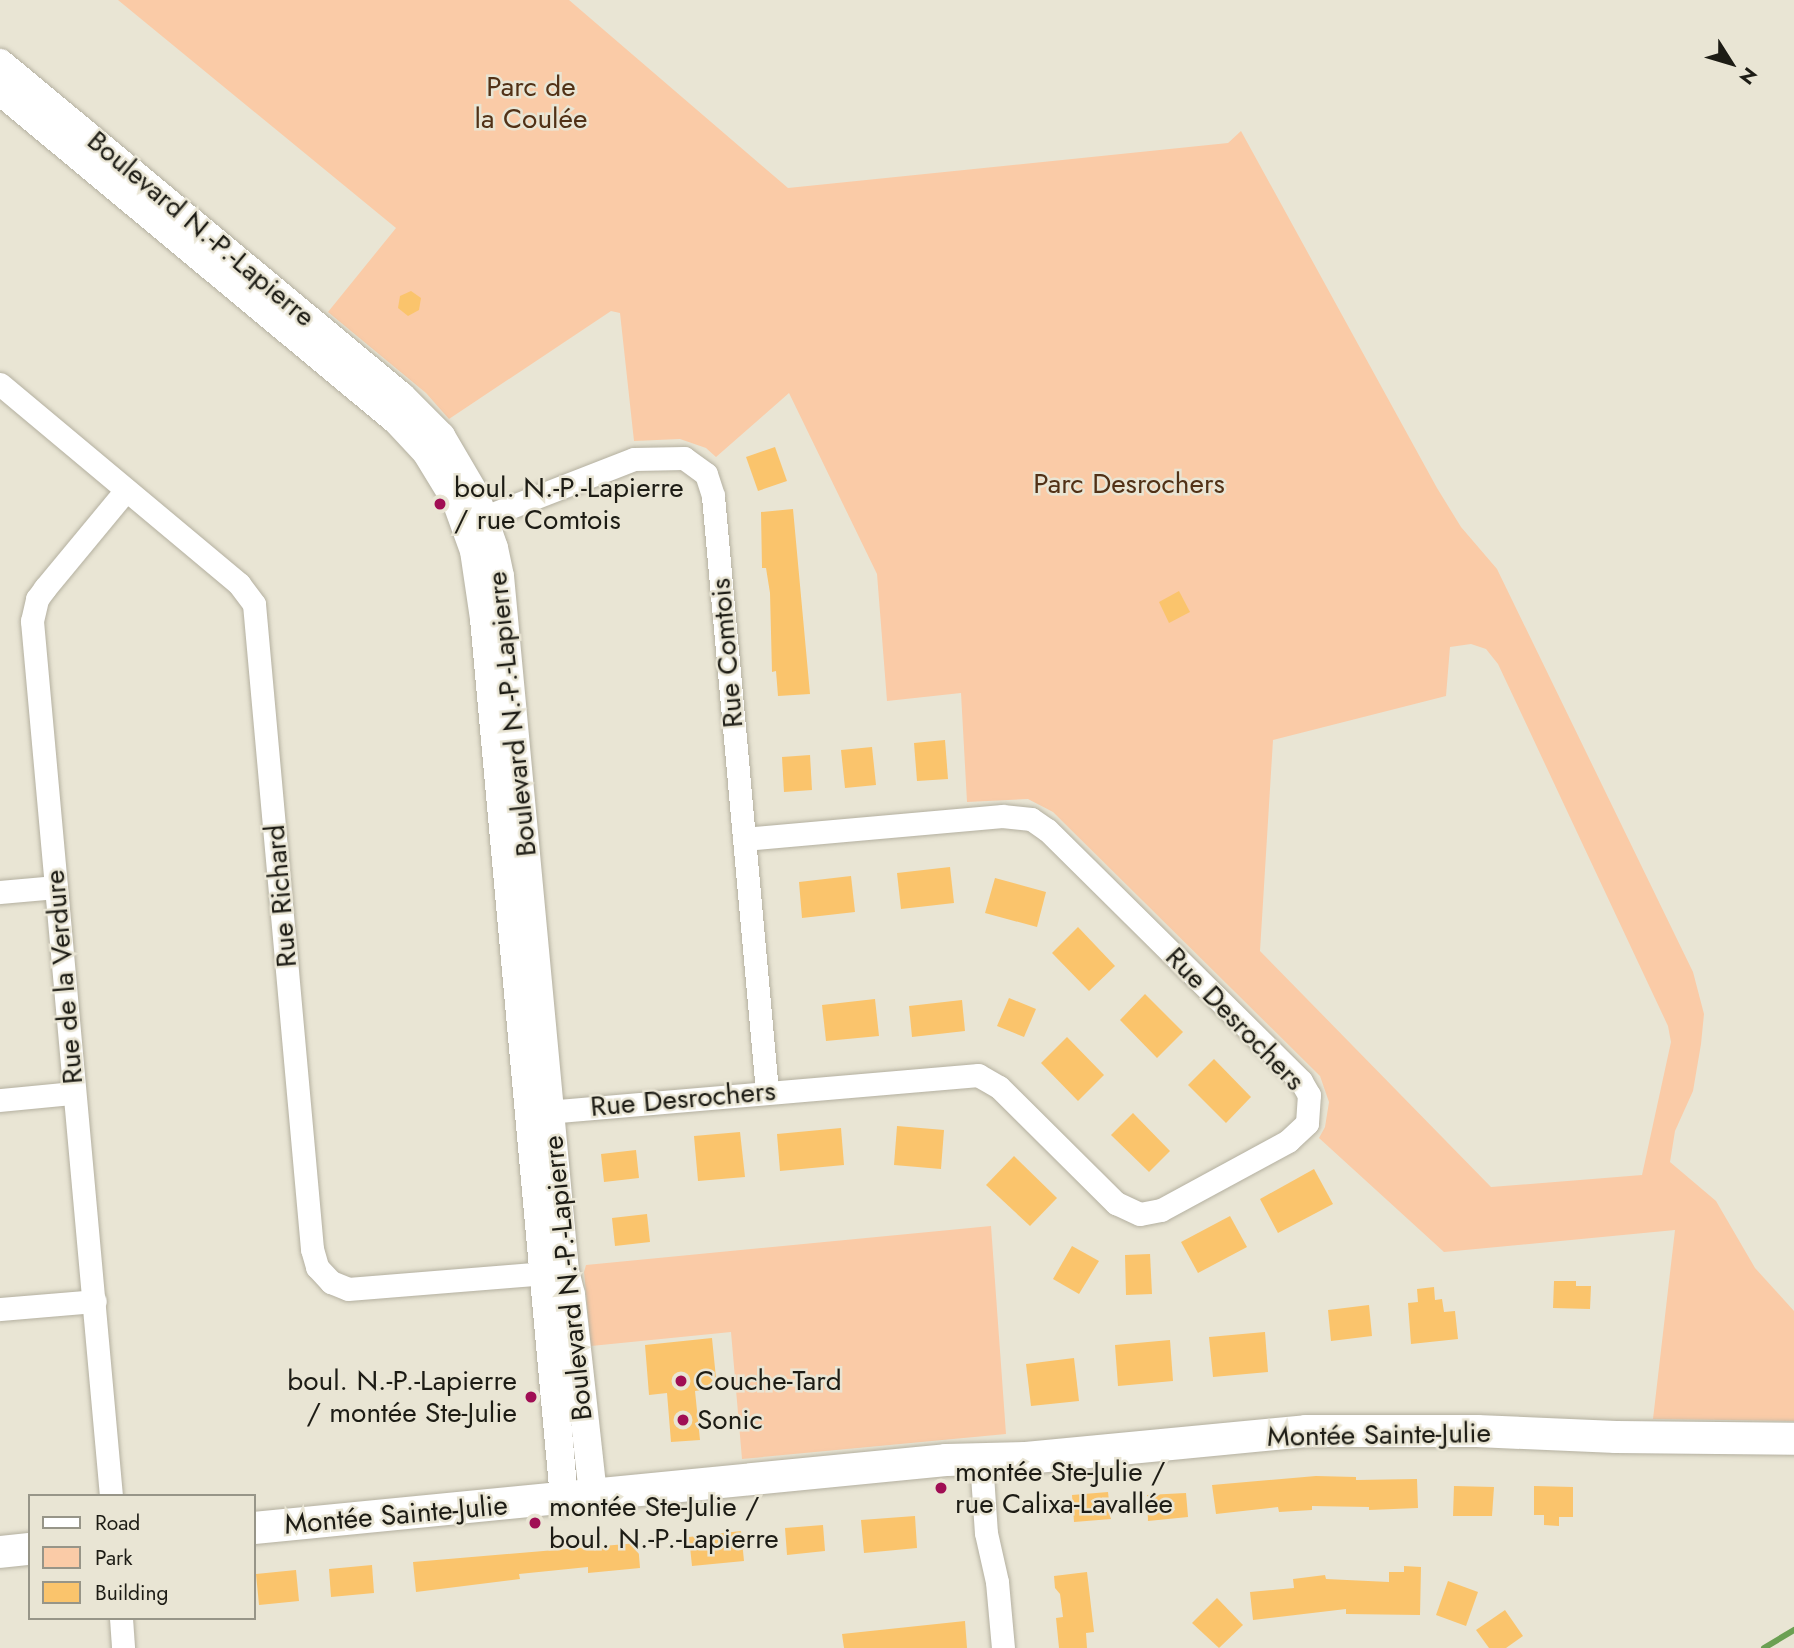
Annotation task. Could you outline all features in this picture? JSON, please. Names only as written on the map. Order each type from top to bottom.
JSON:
[{"type":"main road","name":"Montée Sainte-Julie","points":[[256,1528],[946,1460],[981,1460],[1330,1430],[1794,1439]]},
{"type":"main road","points":[[0,1552],[28,1549]]},
{"type":"street","name":"Boulevard N.-P.-Lapierre","points":[[0,63],[412,406],[458,460],[475,522],[500,576],[539,1112],[555,1272],[571,1295],[579,1496]]},
{"type":"street","name":"Boulevard N.-P.-Lapierre","points":[[0,91],[397,421],[438,468],[456,501],[475,522]]},
{"type":"street","name":"Rue Richard","points":[[0,384],[239,584],[254,604],[312,1249],[317,1268],[331,1282],[348,1289],[555,1272]]},
{"type":"street","name":"Rue Comtois","points":[[475,522],[634,459],[684,458],[706,474],[713,496],[767,1092]]},
{"type":"street","name":"Rue de la Verdure","points":[[111,1494],[32,621],[37,599],[44,588],[126,490]]},
{"type":"street","name":"Rue Desrochers","points":[[539,1112],[978,1074],[999,1087],[1123,1208],[1140,1214],[1161,1210],[1296,1136],[1307,1123],[1310,1104],[1301,1081],[1047,830],[1031,819],[1002,816],[744,839]]},
{"type":"street","points":[[0,892],[57,887]]},
{"type":"street","points":[[0,1100],[73,1093]]},
{"type":"street","points":[[0,1310],[95,1301]]},
{"type":"street","points":[[981,1460],[986,1533],[997,1582],[1003,1648]]},
{"type":"street","points":[[121,1620],[123,1648]]},
{"type":"green space","name":"Parc Desrochers","points":[[118,0],[569,0],[788,188],[1228,143],[1241,131],[1437,488],[1461,527],[1497,569],[1693,972],[1704,1014],[1701,1044],[1693,1091],[1675,1131],[1670,1162],[1716,1201],[1755,1268],[1794,1311],[1794,1421],[1653,1419],[1675,1230],[1444,1252],[1319,1138],[1325,1127],[1329,1102],[1320,1076],[1053,812],[1028,799],[967,802],[961,693],[887,701],[877,574],[789,393],[716,457],[706,448],[680,439],[634,441],[620,313],[611,311],[449,419],[426,393],[328,312],[396,228]],"holes":[[[1471,644],[1486,649],[1498,664],[1668,1026],[1671,1042],[1642,1175],[1491,1187],[1260,951],[1273,740],[1446,696],[1450,647]]]},
{"type":"green space","points":[[991,1226],[1006,1434],[742,1459],[731,1332],[591,1346],[584,1272],[586,1265]]},
{"type":"building","points":[[411,291],[421,298],[419,310],[408,316],[398,308],[400,296]]},
{"type":"building","points":[[775,447],[787,481],[758,491],[746,457]]},
{"type":"building","points":[[793,509],[810,694],[778,696],[776,671],[772,672],[770,593],[766,568],[762,568],[761,512]]},
{"type":"building","points":[[1179,591],[1190,612],[1169,623],[1159,602]]},
{"type":"building","points":[[945,740],[948,779],[917,781],[914,743]]},
{"type":"building","points":[[872,747],[876,785],[845,788],[841,750]]},
{"type":"building","points":[[810,755],[812,790],[784,792],[782,757]]},
{"type":"building","points":[[950,867],[954,903],[901,909],[897,873]]},
{"type":"building","points":[[851,876],[855,912],[802,918],[799,882]]},
{"type":"building","points":[[995,878],[1046,892],[1037,927],[985,913]]},
{"type":"building","points":[[1078,927],[1115,966],[1089,991],[1052,953]]},
{"type":"building","points":[[1145,994],[1183,1032],[1157,1058],[1120,1020]]},
{"type":"building","points":[[1009,998],[1036,1009],[1024,1037],[997,1026]]},
{"type":"building","points":[[875,999],[879,1036],[826,1041],[822,1005]]},
{"type":"building","points":[[962,1000],[965,1031],[912,1037],[909,1006]]},
{"type":"building","points":[[1067,1037],[1104,1075],[1078,1101],[1041,1063]]},
{"type":"building","points":[[1214,1059],[1251,1097],[1226,1123],[1188,1085]]},
{"type":"building","points":[[1133,1113],[1170,1151],[1149,1172],[1111,1135]]},
{"type":"building","points":[[897,1126],[944,1130],[941,1169],[894,1165]]},
{"type":"building","points":[[841,1128],[844,1165],[780,1171],[777,1134]]},
{"type":"building","points":[[740,1132],[745,1177],[698,1181],[694,1136]]},
{"type":"building","points":[[636,1150],[639,1178],[604,1182],[601,1154]]},
{"type":"building","points":[[1014,1156],[1057,1198],[1030,1226],[986,1185]]},
{"type":"building","points":[[1314,1169],[1333,1204],[1278,1233],[1260,1199]]},
{"type":"building","points":[[647,1214],[650,1242],[615,1246],[612,1218]]},
{"type":"building","points":[[1230,1216],[1247,1247],[1198,1273],[1181,1242]]},
{"type":"building","points":[[1072,1246],[1099,1261],[1079,1294],[1053,1279]]},
{"type":"building","points":[[1150,1254],[1152,1294],[1126,1295],[1125,1255]]},
{"type":"building","points":[[1554,1281],[1576,1281],[1576,1286],[1591,1286],[1590,1309],[1553,1308]]},
{"type":"building","points":[[1434,1287],[1435,1300],[1442,1299],[1444,1312],[1455,1311],[1458,1339],[1411,1344],[1408,1303],[1418,1302],[1417,1289]]},
{"type":"building","points":[[1369,1305],[1372,1336],[1331,1341],[1328,1310]]},
{"type":"building","points":[[1265,1332],[1268,1372],[1213,1377],[1209,1337]]},
{"type":"building","points":[[712,1338],[717,1388],[695,1391],[700,1440],[671,1442],[667,1393],[649,1395],[645,1345]]},
{"type":"building","points":[[1170,1340],[1173,1381],[1118,1386],[1115,1345]]},
{"type":"building","points":[[1074,1358],[1079,1401],[1031,1406],[1026,1364]]},
{"type":"building","points":[[1316,1476],[1356,1477],[1356,1480],[1417,1479],[1418,1508],[1369,1510],[1369,1507],[1312,1506],[1312,1510],[1279,1512],[1278,1507],[1216,1514],[1212,1485]]},
{"type":"building","points":[[1454,1486],[1494,1487],[1492,1516],[1453,1516]]},
{"type":"building","points":[[1534,1486],[1573,1487],[1573,1517],[1559,1517],[1559,1526],[1544,1525],[1544,1515],[1534,1515]]},
{"type":"building","points":[[1108,1492],[1111,1519],[1074,1522],[1072,1495]]},
{"type":"building","points":[[1186,1493],[1188,1517],[1148,1521],[1147,1495]]},
{"type":"building","points":[[915,1516],[917,1548],[864,1553],[861,1520]]},
{"type":"building","points":[[823,1525],[825,1551],[787,1555],[785,1528]]},
{"type":"building","points":[[741,1531],[744,1561],[692,1566],[689,1537]]},
{"type":"building","points":[[638,1543],[640,1568],[588,1573],[588,1567],[519,1574],[520,1579],[416,1592],[413,1562]]},
{"type":"building","points":[[372,1565],[374,1593],[331,1597],[329,1569]]},
{"type":"building","points":[[1404,1566],[1421,1567],[1420,1615],[1346,1614],[1346,1609],[1253,1620],[1250,1592],[1294,1588],[1293,1579],[1325,1575],[1326,1579],[1389,1582],[1389,1572],[1404,1572]]},
{"type":"building","points":[[296,1570],[299,1601],[259,1605],[256,1574]]},
{"type":"building","points":[[1087,1572],[1094,1632],[1086,1633],[1087,1648],[1059,1648],[1056,1618],[1063,1617],[1054,1576]]},
{"type":"building","points":[[1448,1581],[1478,1592],[1466,1626],[1436,1615]]},
{"type":"building","points":[[1217,1598],[1243,1625],[1219,1648],[1192,1623]]},
{"type":"building","points":[[1505,1610],[1523,1636],[1506,1648],[1489,1648],[1476,1630]]},
{"type":"building","points":[[965,1621],[967,1648],[844,1648],[842,1634]]},
{"type":"waterway","points":[[1764,1648],[1794,1630]]},
{"type":"place","name":"boul. N.-P.-Lapierre / rue Comtois","points":[[440,504]]},
{"type":"place","name":"Couche-Tard","points":[[681,1381]]},
{"type":"place","name":"boul. N.-P.-Lapierre / montée Ste-Julie","points":[[531,1397]]},
{"type":"place","name":"Sonic","points":[[683,1420]]},
{"type":"place","name":"montée Ste-Julie / rue Calixa-Lavallée","points":[[941,1488]]},
{"type":"place","name":"montée Ste-Julie / boul. N.-P.-Lapierre","points":[[535,1523]]},
{"type":"park label","name":"Parc de la Coulée","points":[[531,103]]}]
